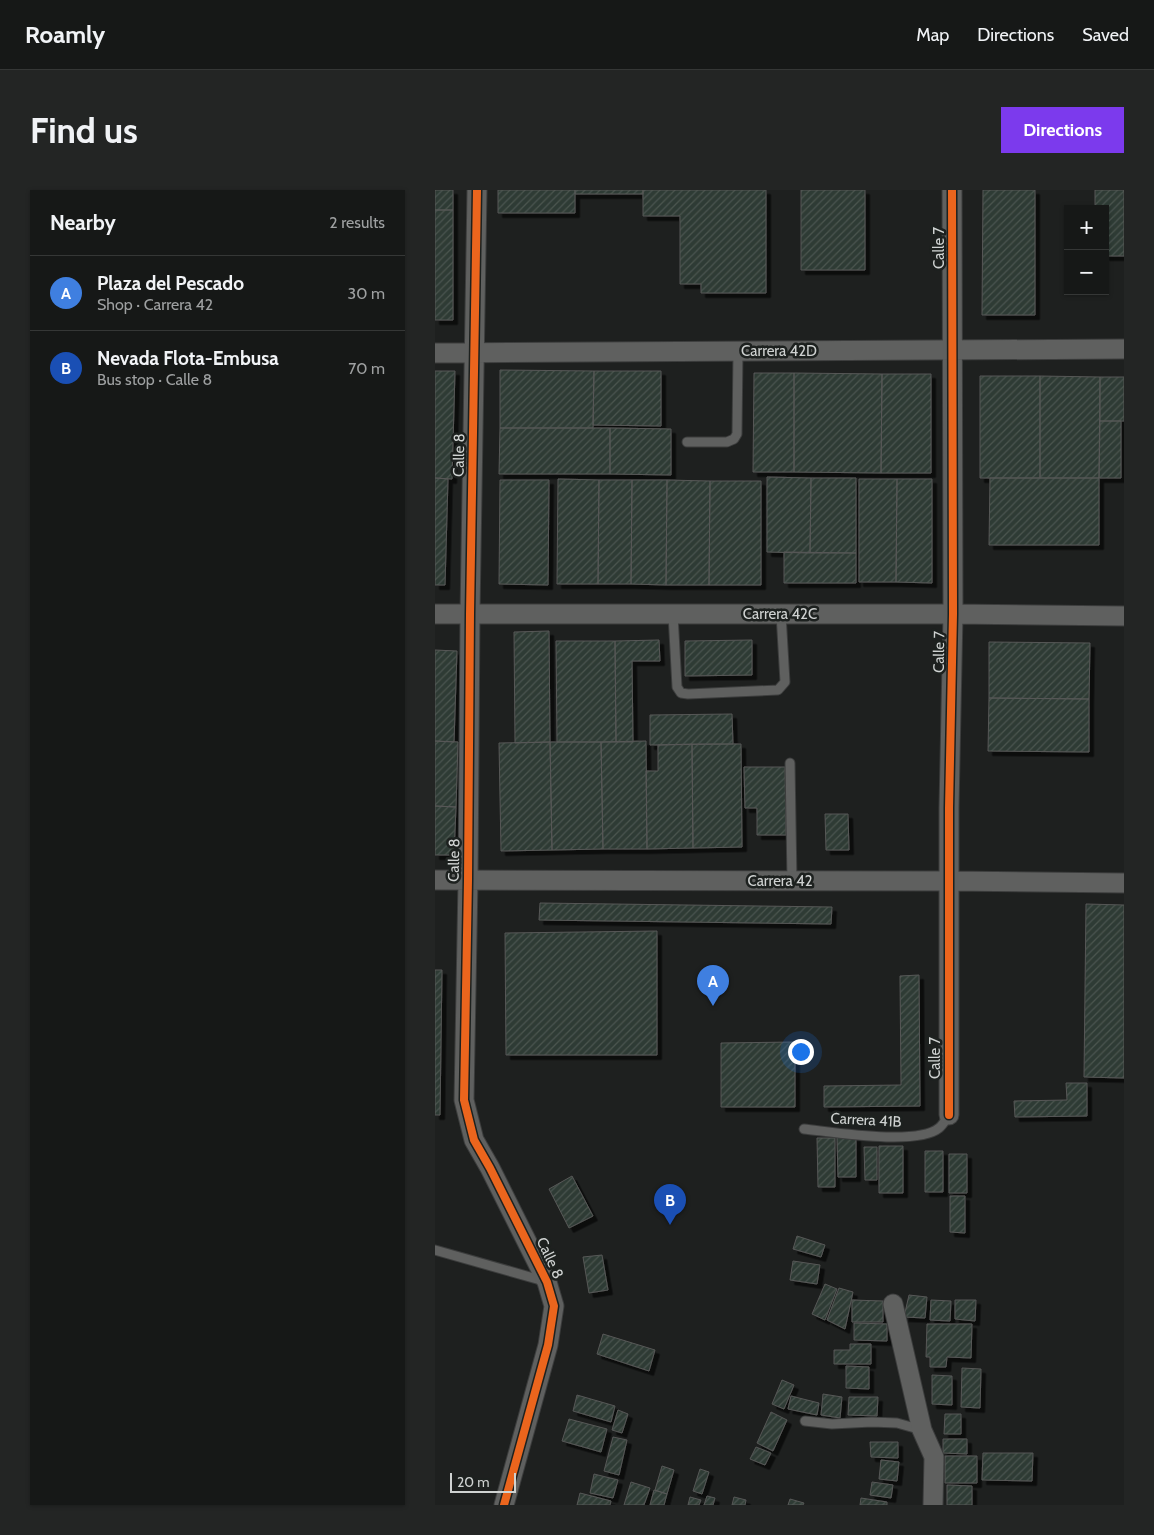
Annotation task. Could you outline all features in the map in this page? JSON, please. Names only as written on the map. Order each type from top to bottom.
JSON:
[{"type":"street","name":"Calle 8","points":[[477,190],[464,1100],[474,1140],[547,1282],[555,1306],[547,1345],[504,1505]]},
{"type":"street","name":"Calle 7","points":[[949,1116],[949,808],[953,614],[952,190]]},
{"type":"street","name":"Carrera 42D","points":[[435,353],[1124,349]]},
{"type":"street","name":"Carrera 42C","points":[[435,614],[953,614],[1124,616]]},
{"type":"street","name":"Carrera 42","points":[[435,880],[950,881],[1124,884]]},
{"type":"street","points":[[893,1304],[922,1430],[935,1457],[933,1505]]},
{"type":"lane","points":[[687,442],[727,442],[734,439],[737,434],[738,352]]},
{"type":"lane","points":[[673,614],[677,687],[681,693],[688,694],[778,690],[785,682],[781,614]]},
{"type":"lane","points":[[790,763],[792,881]]},
{"type":"lane","name":"Carrera 41B","points":[[804,1129],[894,1138],[930,1133],[940,1128],[949,1116]]},
{"type":"lane","points":[[435,1250],[547,1282]]},
{"type":"lane","points":[[805,1421],[832,1424],[897,1423],[922,1430]]},
{"type":"building","points":[[435,190],[453,190],[453,210],[435,210]]},
{"type":"building","points":[[498,190],[575,190],[575,213],[498,213]]},
{"type":"building","points":[[575,190],[643,190],[643,194],[575,194]]},
{"type":"building","points":[[643,190],[766,190],[766,293],[701,293],[701,284],[680,284],[680,216],[643,216]]},
{"type":"building","points":[[801,190],[865,190],[865,270],[801,270]]},
{"type":"building","points":[[983,190],[1035,190],[1035,315],[982,315]]},
{"type":"building","points":[[1095,190],[1124,190],[1124,256],[1109,256],[1109,205],[1095,205]]},
{"type":"building","points":[[435,210],[453,210],[453,320],[435,320]]},
{"type":"building","points":[[500,370],[594,371],[593,428],[500,428]]},
{"type":"building","points":[[435,371],[455,371],[452,479],[435,478]]},
{"type":"building","points":[[594,371],[661,371],[661,426],[593,425]]},
{"type":"building","points":[[754,373],[794,373],[794,472],[753,472]]},
{"type":"building","points":[[794,373],[882,374],[881,473],[794,472]]},
{"type":"building","points":[[882,374],[931,374],[931,473],[881,473]]},
{"type":"building","points":[[980,376],[1040,376],[1040,478],[980,478]]},
{"type":"building","points":[[1040,376],[1100,377],[1099,478],[1040,478]]},
{"type":"building","points":[[1100,377],[1124,377],[1124,421],[1100,421]]},
{"type":"building","points":[[1100,421],[1121,421],[1121,478],[1099,478]]},
{"type":"building","points":[[500,428],[610,428],[610,474],[499,474]]},
{"type":"building","points":[[610,428],[671,429],[671,475],[610,474]]},
{"type":"building","points":[[767,477],[811,478],[810,553],[767,552]]},
{"type":"building","points":[[435,478],[448,479],[445,585],[435,585]]},
{"type":"building","points":[[811,478],[856,478],[856,553],[810,553]]},
{"type":"building","points":[[990,478],[1099,478],[1099,545],[989,545]]},
{"type":"building","points":[[558,479],[599,480],[598,584],[557,584]]},
{"type":"building","points":[[859,479],[897,479],[896,582],[859,582]]},
{"type":"building","points":[[897,479],[932,479],[932,583],[896,582]]},
{"type":"building","points":[[500,480],[549,480],[548,585],[499,584]]},
{"type":"building","points":[[599,480],[632,480],[631,584],[598,584]]},
{"type":"building","points":[[632,480],[667,480],[666,585],[631,584]]},
{"type":"building","points":[[667,480],[710,481],[709,585],[666,585]]},
{"type":"building","points":[[710,481],[761,481],[761,585],[709,585]]},
{"type":"building","points":[[784,552],[856,553],[856,583],[784,583]]},
{"type":"building","points":[[549,631],[550,742],[515,743],[514,632]]},
{"type":"building","points":[[659,640],[660,661],[632,661],[633,742],[616,742],[615,641]]},
{"type":"building","points":[[752,640],[752,675],[685,676],[685,641]]},
{"type":"building","points":[[556,641],[615,641],[616,742],[557,742]]},
{"type":"building","points":[[989,642],[1090,643],[1089,699],[989,698]]},
{"type":"building","points":[[435,650],[457,651],[454,742],[435,741]]},
{"type":"building","points":[[989,698],[1089,699],[1089,752],[988,751]]},
{"type":"building","points":[[732,714],[733,744],[650,745],[650,715]]},
{"type":"building","points":[[435,741],[458,742],[456,807],[435,806]]},
{"type":"building","points":[[646,741],[647,849],[603,849],[601,742]]},
{"type":"building","points":[[550,742],[601,742],[603,849],[552,850]]},
{"type":"building","points":[[550,742],[552,850],[501,851],[499,743]]},
{"type":"building","points":[[692,744],[741,744],[742,847],[693,848]]},
{"type":"building","points":[[692,744],[693,848],[647,849],[646,771],[658,771],[658,745]]},
{"type":"building","points":[[744,767],[785,767],[786,835],[757,835],[757,808],[745,808]]},
{"type":"building","points":[[435,806],[456,807],[454,855],[435,855]]},
{"type":"building","points":[[825,814],[848,814],[849,850],[826,850]]},
{"type":"building","points":[[540,903],[832,907],[831,924],[539,920]]},
{"type":"building","points":[[1086,904],[1124,905],[1124,1078],[1084,1077]]},
{"type":"building","points":[[657,931],[657,1055],[506,1055],[505,933]]},
{"type":"building","points":[[435,970],[442,970],[440,1115],[435,1115]]},
{"type":"building","points":[[919,975],[920,1106],[824,1107],[824,1086],[901,1085],[900,976]]},
{"type":"building","points":[[795,1042],[795,1107],[721,1107],[721,1043]]},
{"type":"building","points":[[1066,1083],[1087,1083],[1087,1116],[1015,1117],[1014,1101],[1067,1100]]},
{"type":"building","points":[[837,1137],[856,1137],[856,1177],[838,1177]]},
{"type":"building","points":[[817,1138],[835,1138],[835,1187],[818,1187]]},
{"type":"building","points":[[879,1146],[903,1146],[903,1193],[879,1193]]},
{"type":"building","points":[[864,1147],[877,1147],[877,1180],[865,1180]]},
{"type":"building","points":[[925,1151],[943,1151],[943,1192],[925,1192]]},
{"type":"building","points":[[949,1154],[967,1154],[967,1193],[949,1193]]},
{"type":"building","points":[[572,1176],[593,1216],[569,1228],[549,1189]]},
{"type":"building","points":[[950,1196],[965,1196],[965,1233],[950,1232]]},
{"type":"building","points":[[797,1236],[825,1245],[821,1257],[793,1249]]},
{"type":"building","points":[[602,1255],[608,1290],[589,1293],[583,1257]]},
{"type":"building","points":[[793,1261],[820,1265],[817,1284],[790,1280]]},
{"type":"building","points":[[825,1284],[837,1289],[825,1320],[812,1314]]},
{"type":"building","points":[[839,1288],[853,1292],[845,1329],[827,1320]]},
{"type":"building","points":[[909,1295],[927,1297],[925,1318],[904,1317]]},
{"type":"building","points":[[852,1300],[883,1301],[883,1322],[852,1322]]},
{"type":"building","points":[[931,1300],[951,1301],[950,1321],[930,1320]]},
{"type":"building","points":[[955,1300],[976,1300],[975,1321],[955,1319]]},
{"type":"building","points":[[854,1323],[887,1324],[887,1341],[854,1340]]},
{"type":"building","points":[[927,1324],[972,1324],[971,1358],[947,1357],[946,1367],[930,1367],[930,1357],[926,1357]]},
{"type":"building","points":[[603,1334],[655,1350],[649,1371],[597,1354]]},
{"type":"building","points":[[850,1344],[871,1344],[871,1364],[834,1364],[834,1350],[850,1350]]},
{"type":"building","points":[[846,1366],[869,1367],[869,1389],[846,1388]]},
{"type":"building","points":[[962,1368],[981,1369],[980,1408],[961,1407]]},
{"type":"building","points":[[932,1375],[952,1376],[952,1405],[932,1404]]},
{"type":"building","points":[[782,1380],[794,1385],[784,1409],[772,1404]]},
{"type":"building","points":[[823,1394],[842,1397],[840,1418],[821,1415]]},
{"type":"building","points":[[577,1395],[615,1406],[611,1422],[573,1411]]},
{"type":"building","points":[[791,1396],[819,1403],[817,1415],[788,1409]]},
{"type":"building","points":[[849,1397],[878,1397],[877,1416],[848,1415]]},
{"type":"building","points":[[618,1410],[628,1414],[622,1433],[612,1430]]},
{"type":"building","points":[[771,1412],[787,1420],[773,1451],[757,1443]]},
{"type":"building","points":[[945,1414],[961,1414],[961,1434],[944,1434]]},
{"type":"building","points":[[569,1419],[607,1429],[601,1452],[562,1441]]},
{"type":"building","points":[[613,1437],[627,1440],[619,1475],[604,1471]]},
{"type":"building","points":[[943,1439],[967,1439],[967,1454],[943,1453]]},
{"type":"building","points":[[870,1442],[898,1442],[898,1458],[871,1457]]},
{"type":"building","points":[[756,1447],[771,1453],[765,1465],[750,1459]]},
{"type":"building","points":[[983,1453],[1033,1453],[1032,1481],[982,1480]]},
{"type":"building","points":[[945,1456],[977,1456],[977,1483],[945,1483]]},
{"type":"building","points":[[881,1460],[899,1462],[897,1481],[879,1479]]},
{"type":"building","points":[[662,1466],[674,1470],[667,1494],[655,1490]]},
{"type":"building","points":[[700,1469],[709,1472],[702,1494],[693,1491]]},
{"type":"building","points":[[594,1474],[618,1480],[613,1498],[590,1493]]},
{"type":"building","points":[[631,1482],[650,1488],[644,1505],[624,1505]]},
{"type":"building","points":[[872,1482],[893,1485],[891,1498],[870,1495]]},
{"type":"building","points":[[947,1485],[972,1486],[972,1505],[947,1505]]},
{"type":"building","points":[[654,1490],[667,1494],[664,1505],[650,1505]]},
{"type":"building","points":[[580,1493],[611,1501],[610,1505],[577,1505]]},
{"type":"building","points":[[707,1496],[715,1498],[713,1505],[704,1505]]},
{"type":"building","points":[[690,1497],[701,1500],[699,1505],[688,1505]]},
{"type":"building","points":[[734,1497],[746,1500],[745,1505],[732,1505]]},
{"type":"building","points":[[861,1498],[887,1502],[887,1505],[860,1505]]},
{"type":"building","points":[[790,1499],[804,1503],[803,1505],[788,1505]]},
{"type":"cycle path","points":[[477,190],[464,1100],[474,1140],[547,1282],[554,1306],[548,1345],[504,1505]]},
{"type":"cycle path","points":[[949,1115],[949,808],[953,614],[952,190]]},
{"type":"place","name":"Plaza del Pescado","points":[[713,1006]]},
{"type":"place","name":"Nevada Flota-Embusa","points":[[670,1225]]}]
